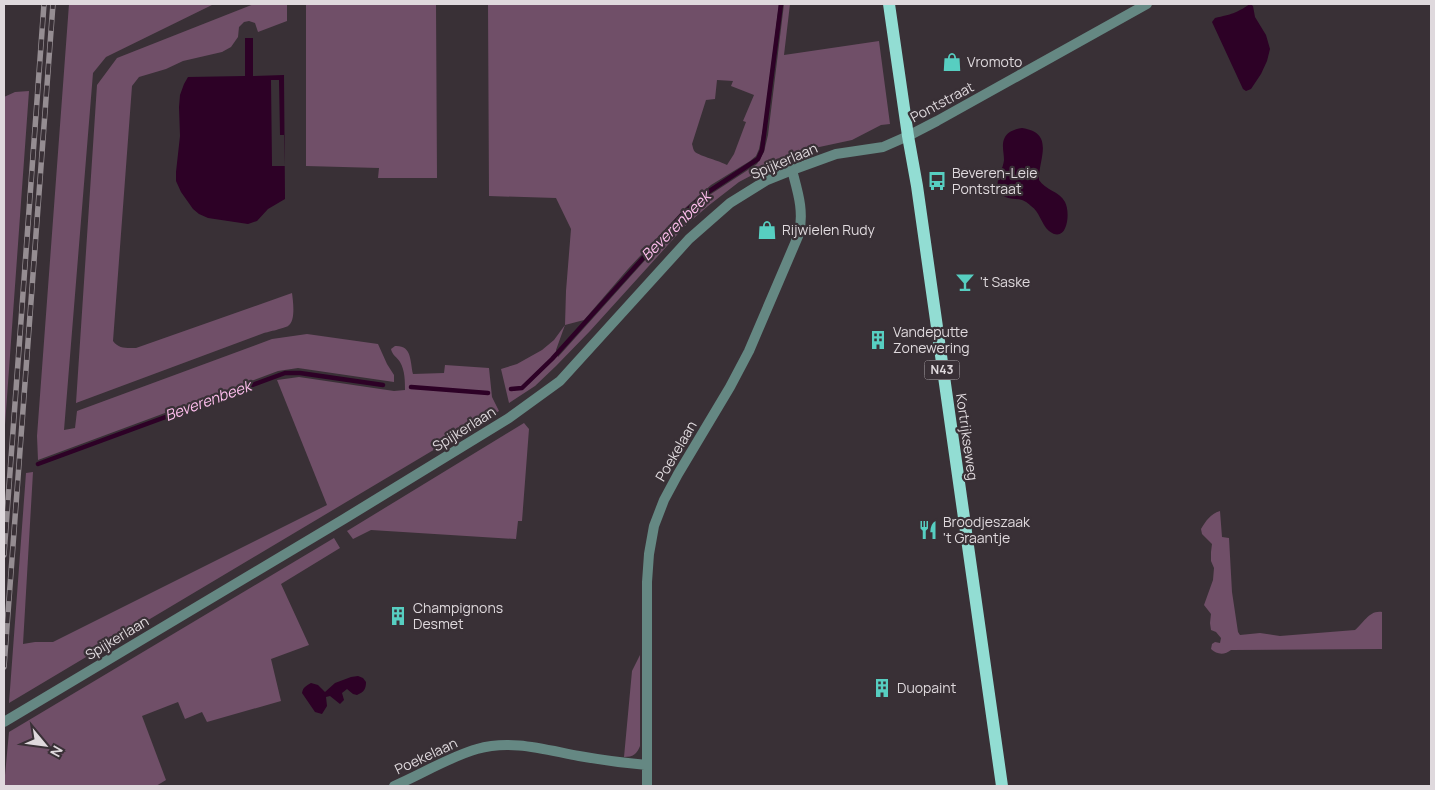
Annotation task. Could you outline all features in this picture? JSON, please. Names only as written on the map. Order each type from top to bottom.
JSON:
[{"type":"main road","name":"Kortrijkseweg","points":[[889,4],[917,186],[1002,786]]},
{"type":"street","name":"Pontstraat","points":[[908,136],[1147,4]]},
{"type":"street","name":"Spijkerlaan","points":[[4,722],[509,418],[560,381],[690,239],[730,202],[767,180],[792,170],[836,154],[883,147],[908,136]]},
{"type":"street","name":"Poekelaan","points":[[647,786],[647,582],[654,526],[664,500],[750,351],[799,234],[802,221],[801,208],[792,170]]},
{"type":"street","name":"Poekelaan","points":[[394,786],[478,748],[497,745],[517,745],[596,759],[647,765]]},
{"type":"shaded area","points":[[69,4],[214,4],[106,57],[93,73],[64,430],[75,428],[77,411],[272,339],[307,334],[378,344],[394,375],[394,382],[298,368],[278,371],[38,460],[37,436]]},
{"type":"shaded area","points":[[254,4],[287,4],[287,21],[258,32],[255,23],[244,22],[239,27],[238,37],[231,47],[222,52],[183,61],[166,69],[139,77],[132,86],[113,341],[120,347],[136,348],[292,293],[293,311],[291,323],[286,327],[264,333],[76,403],[97,85],[117,58]]},
{"type":"shaded area","points":[[306,4],[436,4],[437,178],[378,178],[379,168],[306,166]]},
{"type":"shaded area","points":[[488,4],[779,4],[764,124],[756,156],[711,185],[685,208],[584,320],[565,325],[571,229],[556,198],[489,196]],"holes":[[[717,80],[733,81],[731,86],[754,95],[743,121],[746,122],[734,154],[727,165],[698,154],[695,152],[692,144],[706,100],[715,99]]]},
{"type":"shaded area","points":[[784,4],[790,4],[784,55],[879,41],[890,124],[881,125],[852,140],[810,149],[771,165],[739,182],[686,225],[556,366],[535,386],[509,403],[501,369],[517,364],[542,350],[554,340],[565,325],[556,350],[558,357],[683,218],[708,196],[757,164],[764,152],[768,135]]},
{"type":"shaded area","points":[[1250,4],[1253,6],[1255,17],[1266,35],[1270,49],[1261,74],[1251,89],[1246,91],[1243,89],[1212,22],[1215,18],[1241,10]]},
{"type":"shaded area","points":[[245,38],[253,38],[253,76],[284,75],[285,199],[268,209],[257,221],[248,224],[208,218],[199,214],[181,192],[176,181],[180,136],[179,107],[180,95],[184,84],[188,77],[245,76]]},
{"type":"shaded area","points":[[29,91],[4,439],[4,97],[15,92]]},
{"type":"shaded area","points":[[1022,128],[1039,135],[1043,148],[1039,180],[1059,195],[1067,207],[1066,226],[1060,234],[1049,231],[1036,211],[1028,203],[1005,197],[998,189],[998,181],[1004,160],[1004,140],[1010,132]]},
{"type":"shaded area","points":[[395,346],[401,346],[407,351],[413,374],[444,373],[445,365],[489,368],[492,397],[499,411],[9,703],[26,473],[33,472],[23,644],[53,642],[327,505],[277,380],[299,377],[394,391],[405,390],[403,369],[391,349]]},
{"type":"shaded area","points":[[524,423],[529,429],[522,521],[518,521],[516,539],[371,530],[353,539],[347,531]]},
{"type":"shaded area","points":[[1220,511],[1222,537],[1229,538],[1232,592],[1240,635],[1260,633],[1280,636],[1355,630],[1370,615],[1382,612],[1382,649],[1231,650],[1221,654],[1211,649],[1212,644],[1215,642],[1220,643],[1221,638],[1216,632],[1211,630],[1211,614],[1204,605],[1213,580],[1214,568],[1211,561],[1212,544],[1202,534],[1201,529],[1211,516]]},
{"type":"shaded area","points":[[334,538],[340,548],[281,584],[309,645],[271,659],[281,701],[207,722],[202,712],[185,719],[178,702],[142,716],[166,780],[156,786],[4,786],[9,732]]},
{"type":"shaded area","points":[[640,655],[640,746],[634,755],[624,757],[632,671]]},
{"type":"shaded area","points":[[358,676],[366,682],[363,691],[357,695],[347,689],[342,693],[344,700],[340,704],[330,696],[326,697],[327,706],[322,714],[315,712],[302,693],[304,688],[311,683],[318,685],[325,692],[335,683]]},
{"type":"pier","points":[[271,80],[279,80],[280,135],[284,135],[285,166],[272,166]]},
{"type":"waterway","name":"Beverenbeek","points":[[511,389],[522,388],[552,359],[681,216],[705,194],[758,159],[762,150],[781,4]]},
{"type":"waterway","name":"Beverenbeek","points":[[38,464],[285,373],[300,373],[383,385]]},
{"type":"waterway","name":"Beverenbeek","points":[[411,387],[488,393]]},
{"type":"railway","points":[[4,555],[44,4]]},
{"type":"railway","points":[[4,667],[53,4]]},
{"type":"place","name":"Vromoto","points":[[952,62]]},
{"type":"place","name":"Beveren-Leie Pontstraat","points":[[937,181]]},
{"type":"place","name":"Rijwielen Rudy","points":[[767,230]]},
{"type":"place","name":"'t Saske","points":[[965,282]]},
{"type":"place","name":"Vandeputte Zonewering","points":[[878,340]]},
{"type":"place","name":"Broodjeszaak 't Graantje","points":[[928,530]]},
{"type":"place","name":"Champignons Desmet","points":[[398,616]]},
{"type":"place","name":"Duopaint","points":[[882,688]]}]
